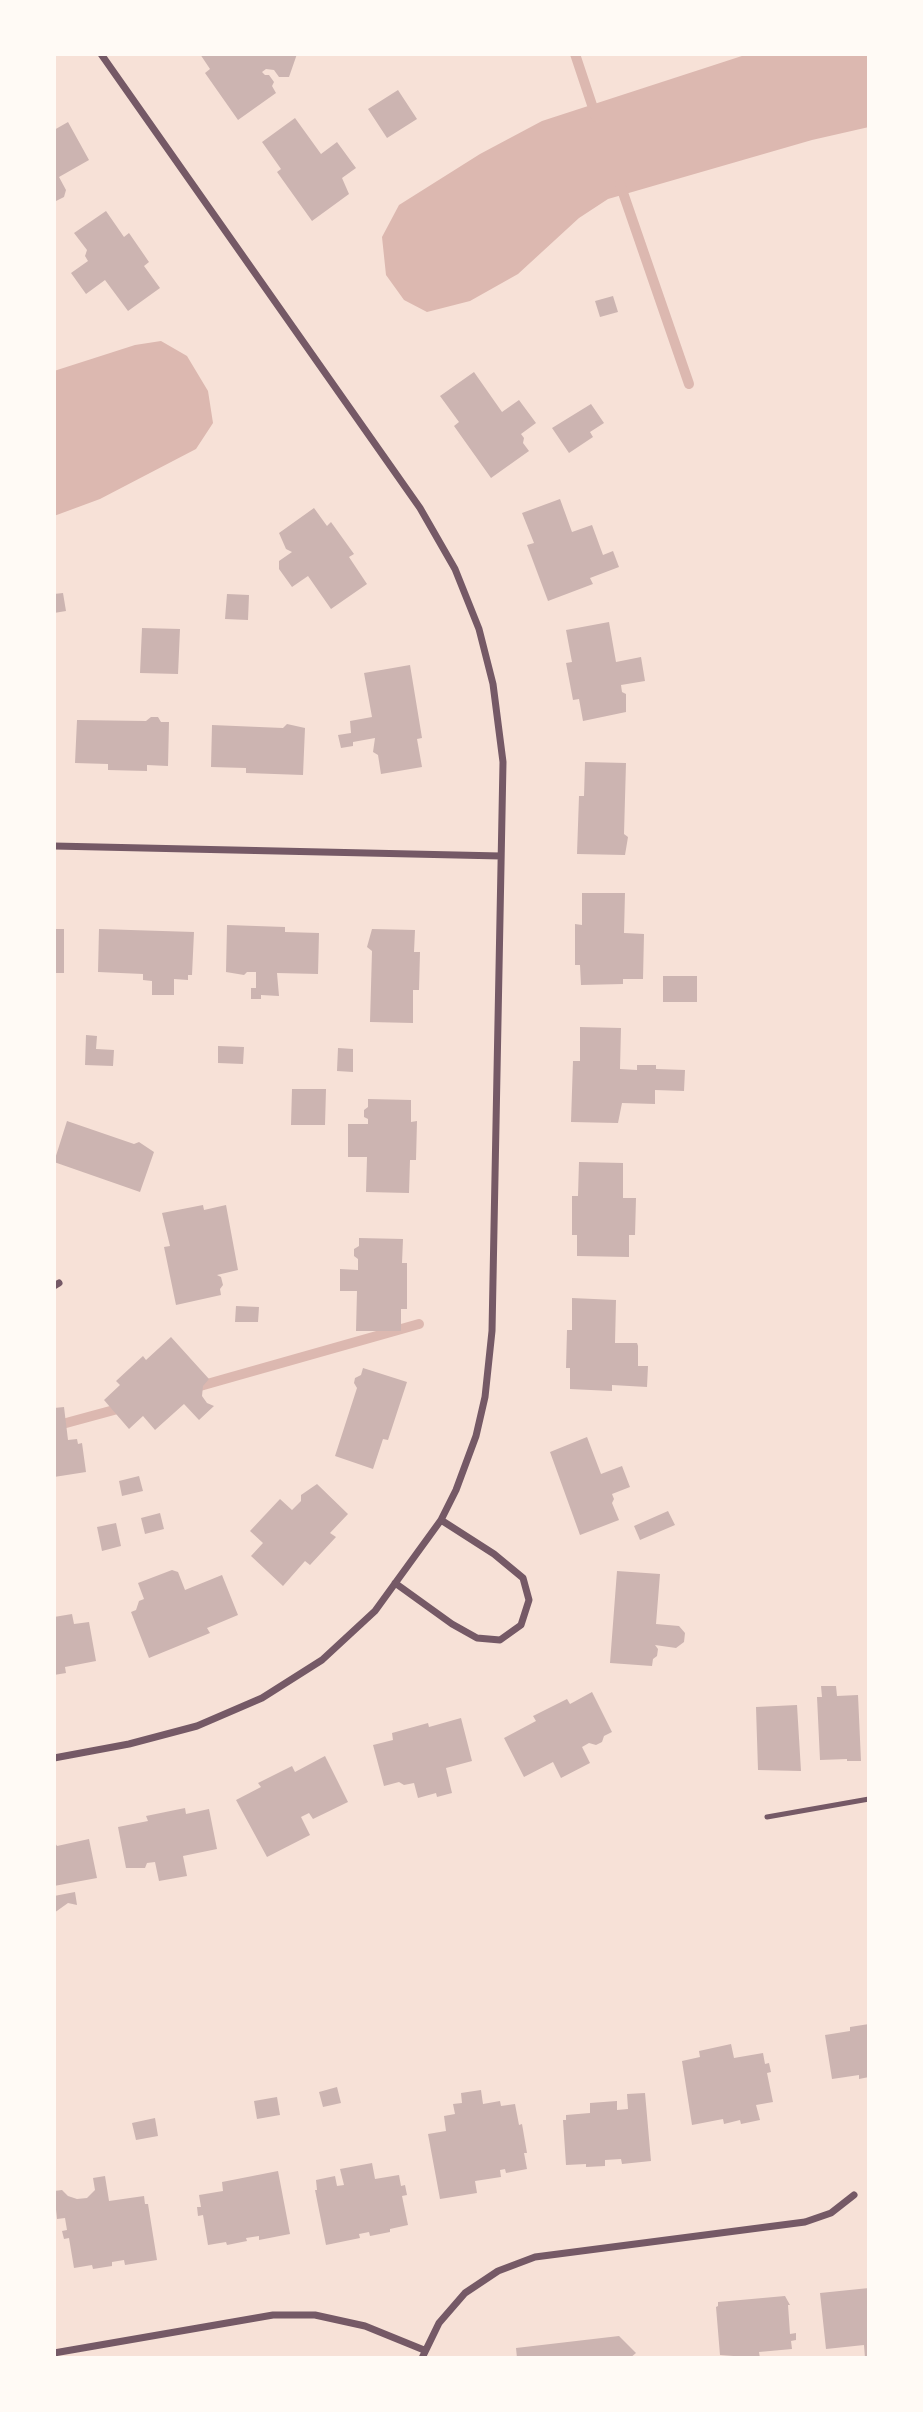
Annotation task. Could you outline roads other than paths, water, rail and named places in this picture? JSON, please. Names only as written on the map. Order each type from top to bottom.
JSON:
[{"type":"street","points":[[54,1758],[129,1744],[197,1726],[262,1698],[322,1660],[375,1611],[440,1520],[456,1490],[476,1436],[485,1397],[492,1331],[503,762],[493,684],[479,629],[455,569],[420,508],[101,54]]},
{"type":"street","points":[[54,846],[501,856]]},
{"type":"street","points":[[396,1583],[452,1624],[477,1638],[500,1640],[522,1625],[529,1600],[523,1578],[494,1554],[440,1520]]},
{"type":"street","points":[[54,2353],[273,2315],[315,2315],[365,2326],[423,2354],[439,2323],[465,2293],[498,2271],[535,2257],[805,2222],[831,2213],[854,2195]]},
{"type":"lane","points":[[767,1817],[869,1799]]},
{"type":"waterway","points":[[575,54],[596,117]]},
{"type":"waterway","points":[[620,184],[689,384]]},
{"type":"waterway","points":[[193,1388],[419,1324]]},
{"type":"waterway","points":[[55,1426],[125,1407]]}]
